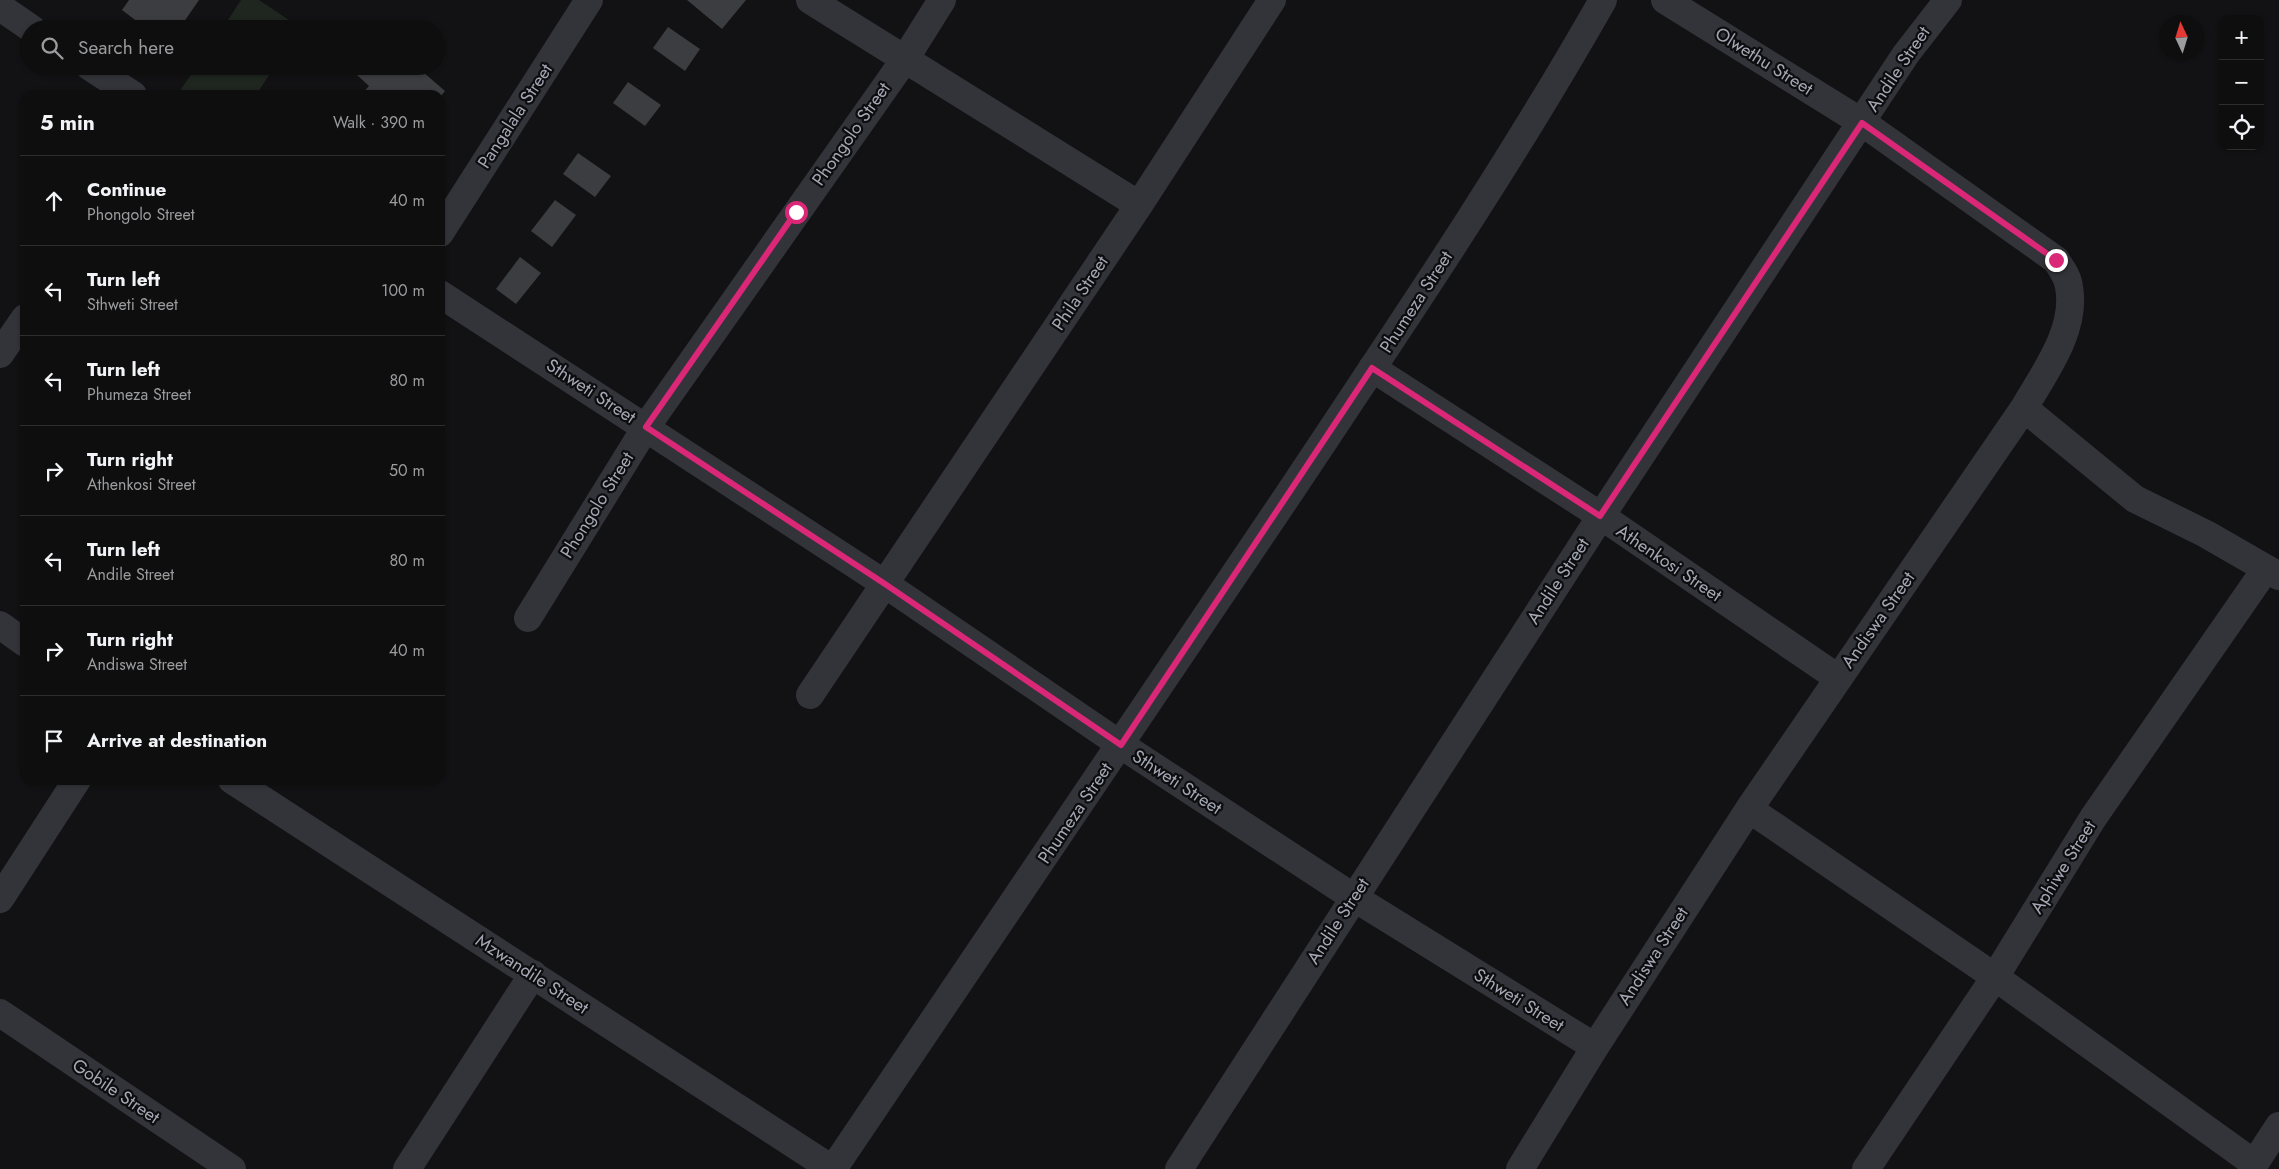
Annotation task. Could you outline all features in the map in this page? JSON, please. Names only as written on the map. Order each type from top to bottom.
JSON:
[{"type":"street","name":"Pangalala Street","points":[[445,225],[589,0]]},
{"type":"street","points":[[810,0],[1139,205]]},
{"type":"street","name":"Phongolo Street","points":[[528,618],[646,427],[905,59],[942,0]]},
{"type":"street","name":"Phila Street","points":[[810,695],[1139,205],[1272,0]]},
{"type":"street","name":"Phumeza Street","points":[[832,1169],[1121,745],[1442,264],[1552,89],[1603,0]]},
{"type":"street","name":"Olwethu Street","points":[[1665,0],[1862,123]]},
{"type":"street","name":"Andile Street","points":[[1179,1169],[1600,516],[1906,54],[1948,0]]},
{"type":"street","points":[[0,7],[20,21]]},
{"type":"street","points":[[103,75],[125,90]]},
{"type":"street","name":"Andiswa Street","points":[[1520,1169],[1595,1047],[1749,809],[2024,408],[2062,338],[2069,314],[2069,288],[2056,260],[1862,123]]},
{"type":"street","name":"Sthweti Street","points":[[445,297],[885,584],[1121,745],[1353,897],[1595,1047]]},
{"type":"street","points":[[0,354],[20,325]]},
{"type":"street","name":"Athenkosi Street","points":[[1372,368],[1600,516],[1838,678]]},
{"type":"street","points":[[2024,408],[2135,499],[2206,534],[2272,573]]},
{"type":"street","name":"Aphiwe Street","points":[[1866,1169],[1995,977],[2093,818],[2272,573]]},
{"type":"street","points":[[0,626],[20,640]]},
{"type":"street","points":[[0,898],[74,785]]},
{"type":"street","name":"Mzwandile Street","points":[[240,785],[832,1169]]},
{"type":"street","points":[[1749,809],[1995,977],[2253,1166],[2279,1126]]},
{"type":"street","points":[[407,1169],[533,974]]},
{"type":"street","name":"Gobile Street","points":[[0,1013],[232,1169]]},
{"type":"shaded area","points":[[241,0],[259,0],[289,20],[228,20]]},
{"type":"shaded area","points":[[191,75],[269,75],[259,90],[180,90]]},
{"type":"building","points":[[129,0],[199,0],[185,20],[135,20],[122,10]]},
{"type":"building","points":[[687,0],[746,0],[722,29]]},
{"type":"building","points":[[668,27],[700,49],[685,71],[653,48]]},
{"type":"building","points":[[357,75],[426,75],[444,90],[365,90],[369,86]]},
{"type":"building","points":[[628,82],[661,105],[645,126],[613,103]]},
{"type":"building","points":[[578,153],[611,176],[595,197],[563,174]]},
{"type":"building","points":[[555,200],[576,215],[552,247],[531,231]]},
{"type":"building","points":[[520,257],[541,273],[516,304],[496,289]]},
{"type":"route","points":[[796,212],[646,427],[885,584],[1121,745],[1372,368],[1600,516],[1862,123],[2056,260]]}]
